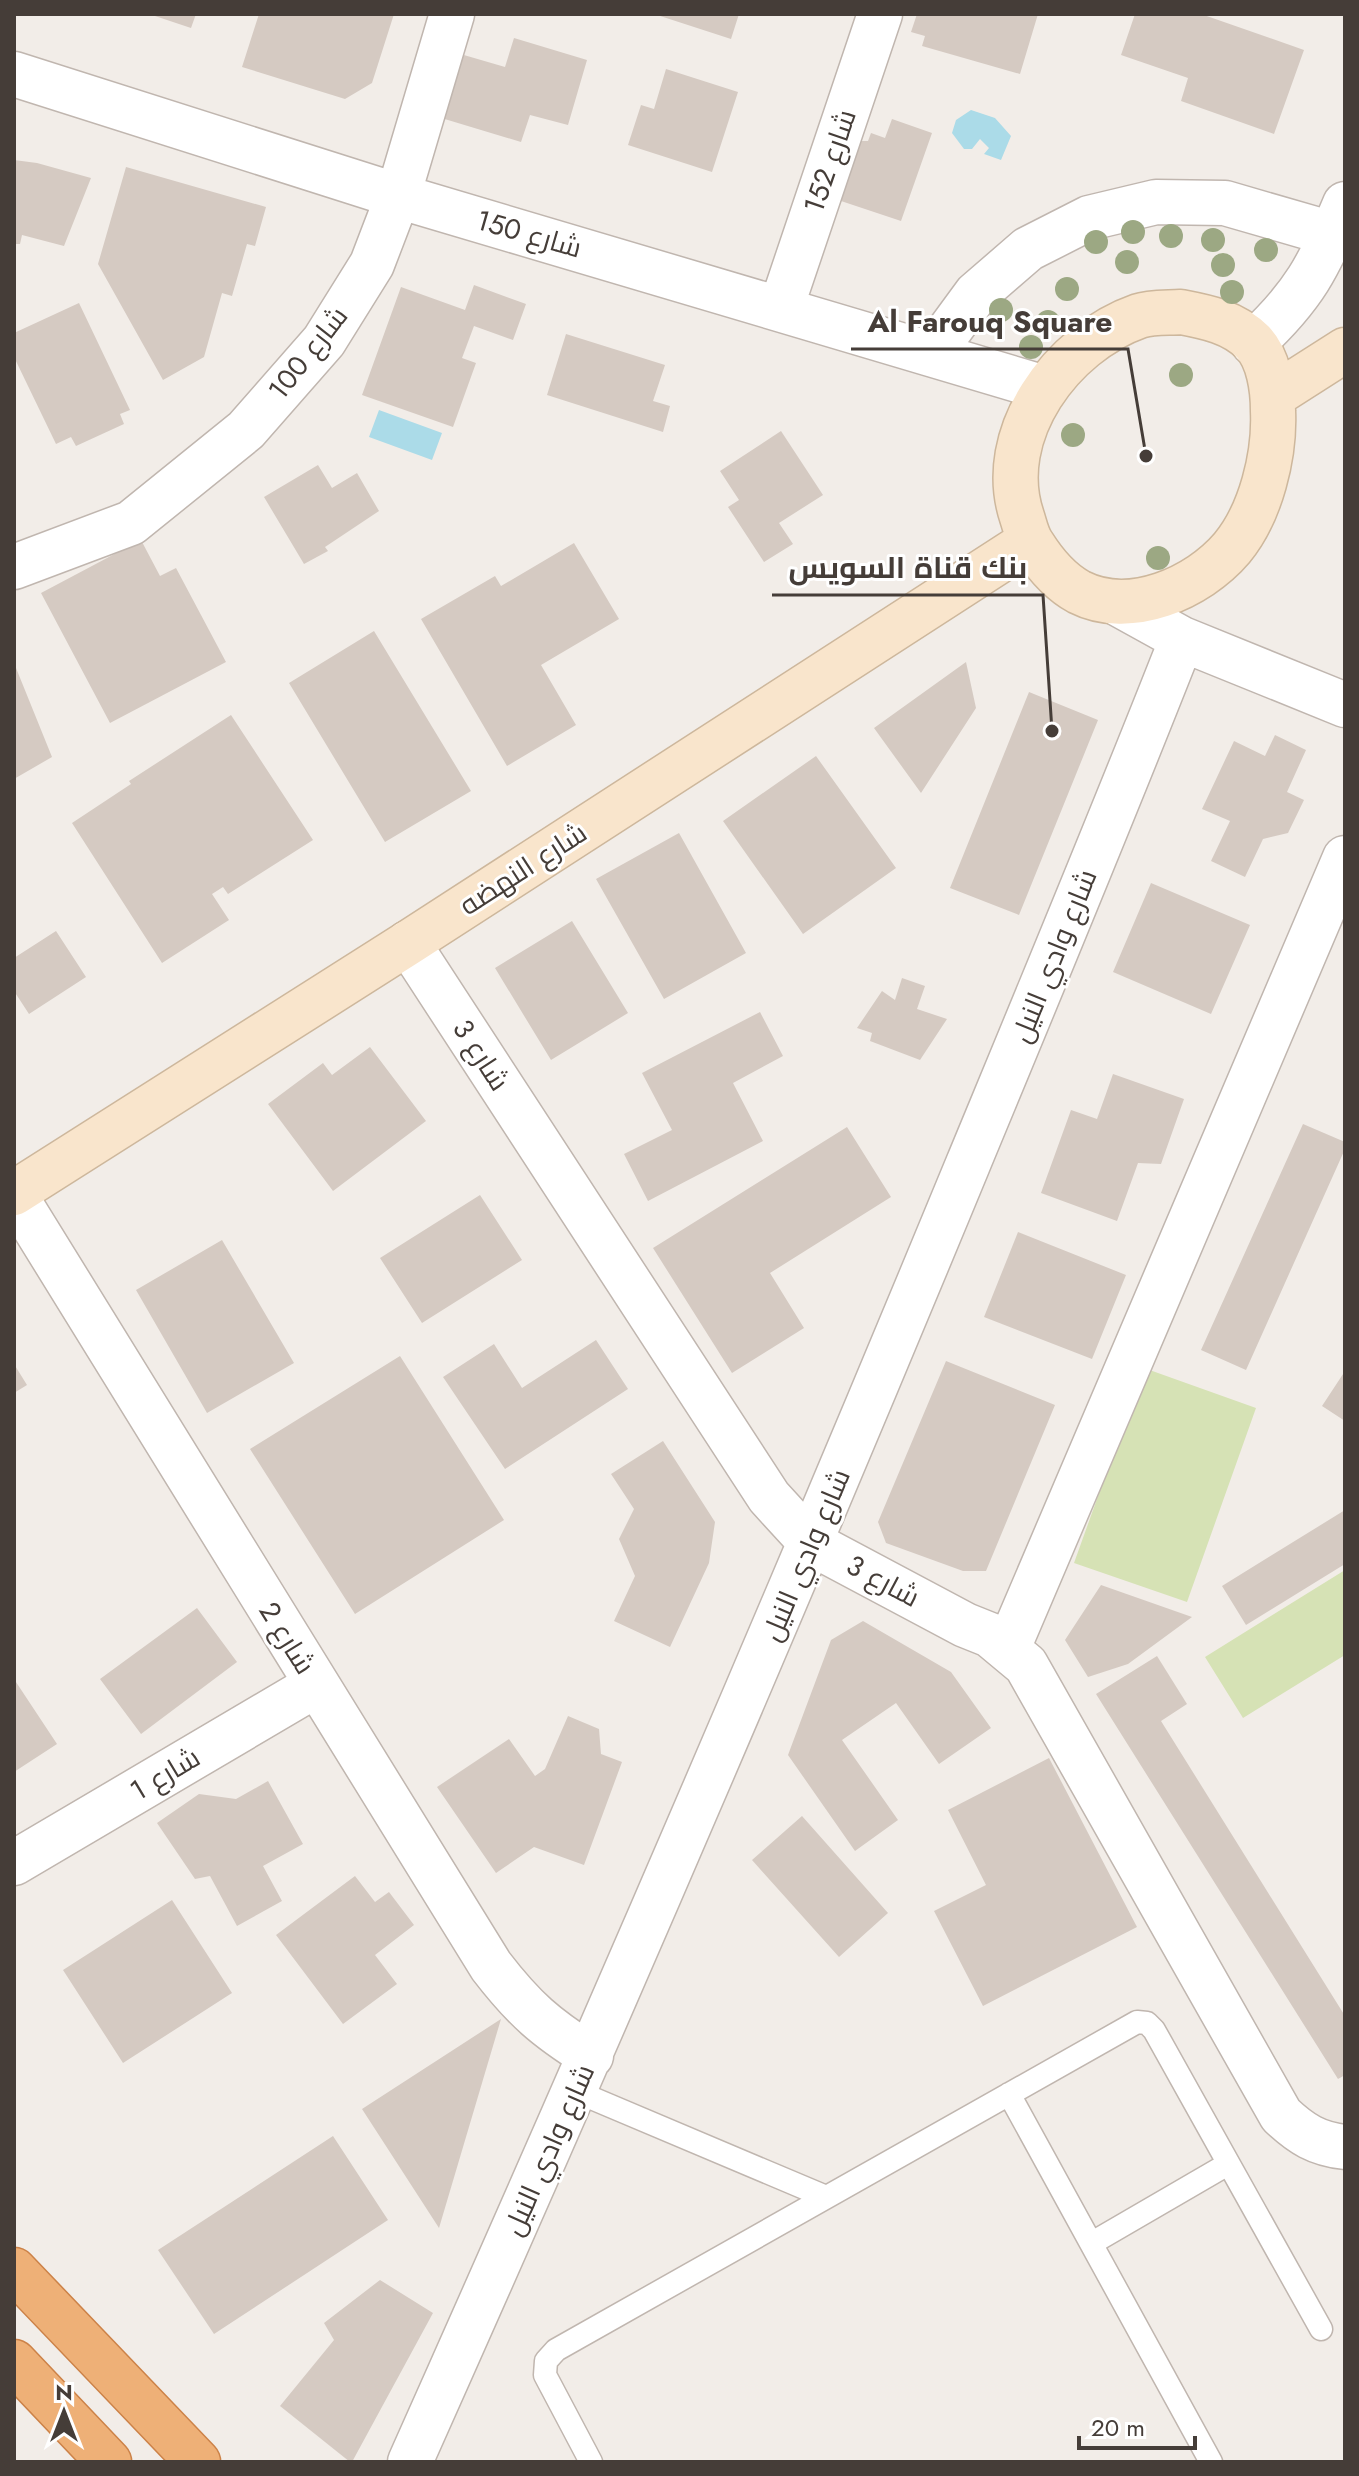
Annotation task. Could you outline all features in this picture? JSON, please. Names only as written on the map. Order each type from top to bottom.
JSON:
[{"type":"highway","points":[[14,2270],[198,2462]]},
{"type":"highway","points":[[14,2362],[109,2462]]},
{"type":"main road","points":[[1181,312],[1221,320],[1253,343],[1267,368],[1273,396],[1274,435],[1268,472],[1254,508],[1233,547],[1200,577],[1159,596],[1115,602],[1080,593],[1051,571],[1030,541],[1017,502],[1015,462],[1026,423],[1045,388],[1072,357],[1105,334],[1141,315],[1181,312]]},
{"type":"main road","points":[[1273,396],[1345,350]]},
{"type":"main road","name":"شارع النهضه","points":[[14,1193],[1030,541]]},
{"type":"street","name":"شارع 100","points":[[14,567],[131,523],[246,430],[324,341],[372,264],[398,196],[452,14]]},
{"type":"street","name":"شارع 152","points":[[781,308],[880,14]]},
{"type":"street","name":"شارع 150","points":[[14,74],[398,196],[1045,388]]},
{"type":"street","points":[[932,354],[976,294],[1028,249],[1089,218],[1156,202],[1225,203],[1339,219],[1319,265],[1301,294],[1253,343]]},
{"type":"street","points":[[1115,602],[1182,639],[1345,705]]},
{"type":"street","name":"شارع وادي النيل","points":[[410,2462],[583,2073],[811,1543],[1182,639]]},
{"type":"street","points":[[1008,1648],[1345,858]]},
{"type":"street","name":"شارع 3","points":[[408,943],[769,1497],[811,1543],[965,1625],[990,1635],[1026,1665],[1281,2115],[1300,2133],[1324,2145],[1345,2147]]},
{"type":"street","name":"شارع 2","points":[[14,1193],[491,1966],[519,2002],[553,2032],[583,2073]]},
{"type":"street","name":"شارع 1","points":[[14,1863],[316,1685]]},
{"type":"lane","points":[[591,2462],[545,2375],[546,2361],[556,2350],[1137,2022],[1147,2023],[1154,2030],[1321,2329]]},
{"type":"lane","points":[[583,2073],[826,2197]]},
{"type":"lane","points":[[1009,2094],[1211,2462]]},
{"type":"lane","points":[[1092,2243],[1228,2164]]},
{"type":"green space","points":[[1144,1368],[1256,1408],[1187,1602],[1074,1563]]},
{"type":"green space","points":[[1345,1570],[1345,1655],[1243,1718],[1205,1657]]},
{"type":"water","points":[[971,110],[995,118],[1011,136],[1001,160],[984,154],[989,148],[980,139],[972,149],[964,149],[952,133],[956,120]]},
{"type":"water","points":[[379,410],[442,433],[432,460],[369,437]]},
{"type":"building","points":[[149,14],[196,14],[191,28]]},
{"type":"building","points":[[259,14],[394,14],[372,83],[345,99],[242,67]]},
{"type":"building","points":[[654,14],[739,14],[731,39]]},
{"type":"building","points":[[917,14],[1038,14],[1020,74],[922,46],[925,36],[911,32]]},
{"type":"building","points":[[1135,14],[1201,14],[1304,50],[1274,134],[1181,101],[1188,78],[1121,55]]},
{"type":"building","points":[[514,38],[587,60],[568,125],[530,115],[521,142],[438,117],[457,53],[505,67]]},
{"type":"building","points":[[666,69],[738,92],[712,172],[628,145],[641,105],[654,109]]},
{"type":"building","points":[[892,119],[932,133],[901,221],[838,200],[858,141],[868,141],[871,133],[885,138]]},
{"type":"building","points":[[14,160],[91,178],[64,246],[22,235],[20,244],[14,244]]},
{"type":"building","points":[[126,167],[266,207],[255,246],[247,244],[232,296],[222,293],[204,357],[163,380],[98,264]]},
{"type":"building","points":[[474,285],[526,304],[513,340],[474,326],[462,358],[476,363],[453,427],[362,395],[401,287],[465,310]]},
{"type":"building","points":[[79,303],[130,410],[120,414],[124,424],[76,446],[71,437],[56,444],[14,357],[14,333]]},
{"type":"building","points":[[566,334],[665,365],[653,401],[670,406],[663,432],[547,395]]},
{"type":"building","points":[[781,431],[823,495],[779,523],[793,544],[764,562],[728,507],[739,500],[720,471]]},
{"type":"building","points":[[318,465],[332,488],[357,473],[379,511],[325,547],[328,551],[304,564],[264,497]]},
{"type":"building","points":[[141,540],[160,576],[176,568],[226,662],[110,723],[41,593]]},
{"type":"building","points":[[574,543],[619,619],[541,665],[576,725],[507,766],[421,619],[495,576],[501,586]]},
{"type":"building","points":[[374,631],[471,791],[385,842],[289,683]]},
{"type":"building","points":[[966,662],[976,708],[921,793],[874,728]]},
{"type":"building","points":[[14,663],[52,757],[14,779]]},
{"type":"building","points":[[1029,692],[1098,720],[1019,915],[950,888]]},
{"type":"building","points":[[231,715],[313,840],[228,894],[223,887],[212,894],[229,920],[162,963],[72,823],[131,784],[129,781]]},
{"type":"building","points":[[1275,735],[1306,750],[1287,792],[1304,800],[1288,833],[1263,839],[1245,877],[1211,861],[1230,821],[1202,809],[1234,741],[1265,756]]},
{"type":"building","points":[[816,756],[896,868],[803,934],[723,821]]},
{"type":"building","points":[[679,833],[746,953],[664,999],[596,879]]},
{"type":"building","points":[[1151,883],[1250,925],[1211,1014],[1113,972]]},
{"type":"building","points":[[572,921],[628,1013],[551,1060],[495,968]]},
{"type":"building","points":[[56,931],[86,977],[29,1014],[14,991],[14,958]]},
{"type":"building","points":[[902,978],[925,986],[917,1009],[947,1019],[920,1060],[870,1041],[872,1033],[857,1028],[882,991],[895,1000]]},
{"type":"building","points":[[760,1012],[783,1056],[733,1083],[763,1141],[648,1201],[624,1154],[672,1130],[642,1073]]},
{"type":"building","points":[[370,1047],[426,1121],[333,1191],[268,1104],[323,1063],[332,1075]]},
{"type":"building","points":[[1113,1074],[1184,1099],[1161,1164],[1138,1163],[1117,1221],[1041,1193],[1071,1110],[1097,1119]]},
{"type":"building","points":[[1303,1124],[1345,1142],[1345,1149],[1246,1370],[1201,1350]]},
{"type":"building","points":[[847,1127],[891,1197],[770,1273],[804,1328],[732,1373],[653,1248]]},
{"type":"building","points":[[480,1195],[522,1260],[422,1323],[380,1258]]},
{"type":"building","points":[[1018,1232],[1126,1275],[1092,1359],[984,1317]]},
{"type":"building","points":[[222,1240],[294,1363],[207,1413],[136,1290]]},
{"type":"building","points":[[596,1340],[628,1389],[505,1469],[443,1377],[494,1344],[522,1388]]},
{"type":"building","points":[[400,1356],[504,1520],[355,1614],[250,1449]]},
{"type":"building","points":[[946,1361],[1055,1405],[986,1571],[963,1571],[886,1543],[878,1522]]},
{"type":"building","points":[[14,1364],[27,1385],[14,1393]]},
{"type":"building","points":[[1345,1371],[1345,1421],[1322,1406]]},
{"type":"building","points":[[663,1441],[715,1522],[709,1563],[670,1647],[614,1621],[635,1576],[619,1539],[634,1509],[611,1474]]},
{"type":"building","points":[[1345,1510],[1345,1564],[1246,1625],[1222,1586]]},
{"type":"building","points":[[1101,1585],[1192,1617],[1128,1664],[1088,1677],[1065,1640]]},
{"type":"building","points":[[197,1608],[237,1662],[141,1734],[100,1679]]},
{"type":"building","points":[[863,1621],[951,1672],[991,1728],[939,1764],[896,1703],[842,1740],[898,1820],[855,1851],[788,1755],[831,1640]]},
{"type":"building","points":[[1157,1656],[1187,1704],[1161,1721],[1345,2016],[1345,2075],[1338,2079],[1096,1694]]},
{"type":"building","points":[[14,1679],[57,1744],[14,1772]]},
{"type":"building","points":[[568,1716],[599,1729],[601,1754],[622,1762],[584,1865],[534,1847],[496,1873],[437,1787],[509,1739],[535,1776],[545,1769]]},
{"type":"building","points":[[1049,1758],[1137,1927],[983,2006],[934,1911],[986,1885],[948,1810]]},
{"type":"building","points":[[268,1781],[303,1844],[263,1866],[282,1901],[237,1926],[210,1876],[195,1879],[157,1823],[199,1794],[236,1799]]},
{"type":"building","points":[[802,1816],[888,1913],[839,1957],[752,1860]]},
{"type":"building","points":[[355,1876],[375,1902],[389,1892],[414,1925],[375,1955],[397,1984],[343,2024],[276,1935]]},
{"type":"building","points":[[172,1900],[232,1993],[123,2063],[63,1970]]},
{"type":"building","points":[[501,2019],[439,2228],[362,2109]]},
{"type":"building","points":[[333,2136],[388,2220],[214,2334],[158,2250]]},
{"type":"building","points":[[380,2280],[433,2313],[350,2462],[280,2406],[334,2340],[324,2323]]},
{"type":"place","name":"Al Farouq Square","points":[[1146,456]]},
{"type":"place","name":"بنك قناة السويس","points":[[1052,731]]}]
